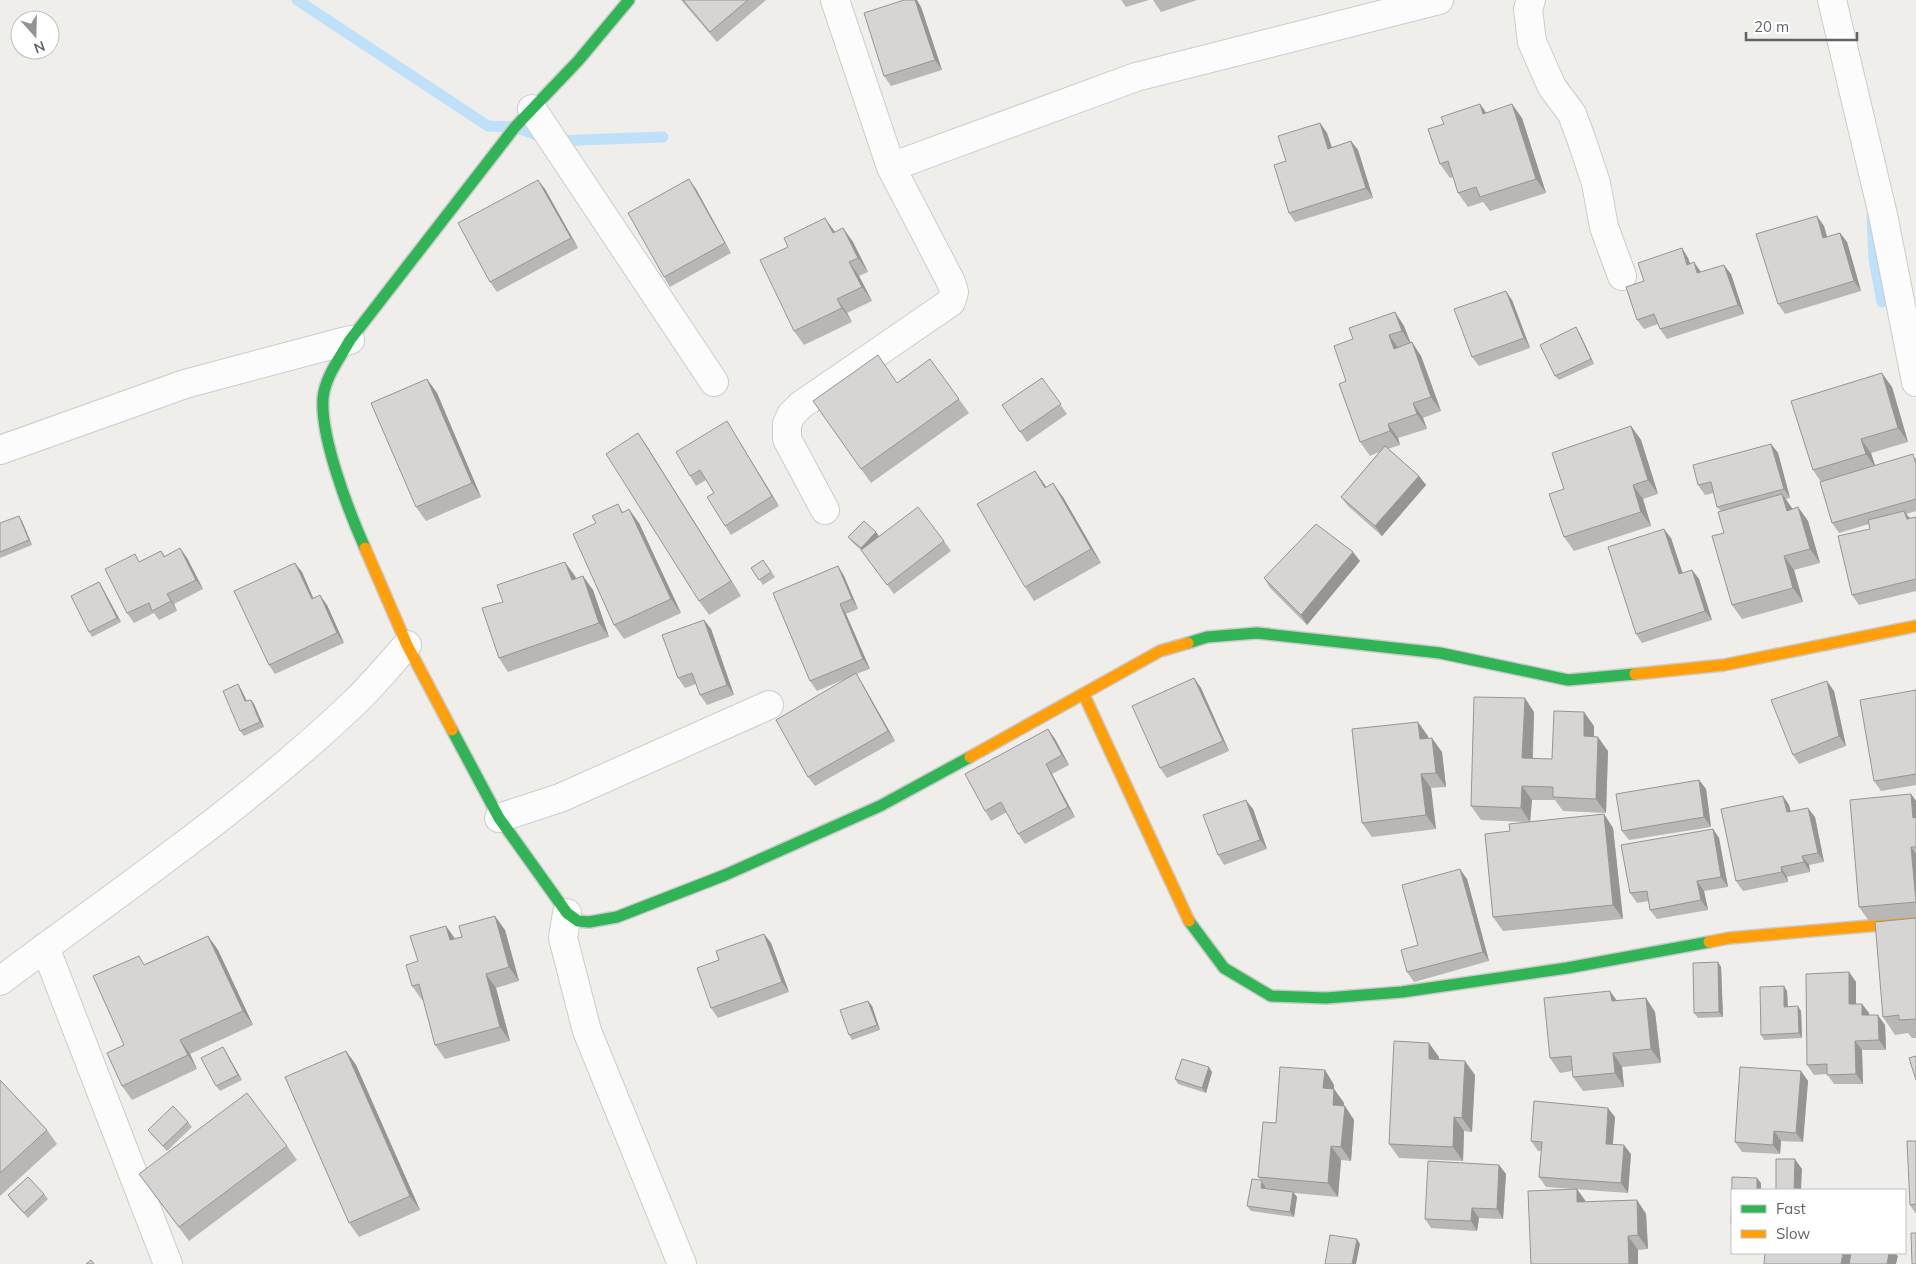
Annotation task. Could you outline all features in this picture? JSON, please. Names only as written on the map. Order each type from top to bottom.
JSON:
[{"type":"street","points":[[628,0],[578,61],[515,127],[350,340],[328,379],[323,398],[324,422],[339,480],[356,527],[407,645],[499,818],[567,913],[578,921],[589,922],[617,917],[725,875],[880,806],[1084,695],[1160,651],[1207,637],[1257,633],[1324,639],[1440,653],[1568,680],[1724,664],[1916,626]]},
{"type":"street","points":[[825,510],[787,439],[787,424],[791,415],[801,405],[951,302],[953,297],[951,282],[891,167],[835,0]]},
{"type":"street","points":[[891,167],[1136,76],[1438,0]]},
{"type":"street","points":[[1531,0],[1528,8],[1532,42],[1552,87],[1572,114],[1591,165],[1604,227],[1622,276]]},
{"type":"street","points":[[1832,0],[1883,214],[1916,382]]},
{"type":"street","points":[[532,110],[714,382]]},
{"type":"street","points":[[0,450],[185,384],[350,340]]},
{"type":"street","points":[[0,981],[176,853],[303,748],[355,702],[407,645]]},
{"type":"street","points":[[1084,695],[1185,916],[1224,968],[1271,996],[1326,998],[1402,992],[1567,968],[1729,938],[1916,922]]},
{"type":"street","points":[[499,818],[560,798],[769,705]]},
{"type":"street","points":[[567,913],[563,938],[587,1030],[682,1264]]},
{"type":"street","points":[[45,947],[168,1264]]},
{"type":"building","points":[[683,0],[748,0],[710,32]]},
{"type":"building","points":[[904,0],[915,0],[935,60],[884,76],[864,13]]},
{"type":"building","points":[[1480,104],[1483,114],[1512,104],[1536,179],[1480,197],[1476,187],[1458,193],[1448,161],[1440,164],[1428,129],[1444,124],[1441,117]]},
{"type":"building","points":[[1320,123],[1328,149],[1351,141],[1366,188],[1289,213],[1274,165],[1286,161],[1278,136]]},
{"type":"building","points":[[689,179],[725,243],[664,277],[628,213]]},
{"type":"building","points":[[538,180],[571,238],[490,282],[458,223]]},
{"type":"building","points":[[1817,216],[1823,238],[1840,233],[1854,281],[1778,304],[1756,234]]},
{"type":"building","points":[[825,218],[833,233],[843,228],[858,258],[849,262],[862,287],[837,299],[842,308],[794,331],[760,260],[788,247],[784,238]]},
{"type":"building","points":[[1682,248],[1687,265],[1694,262],[1697,273],[1724,265],[1738,305],[1660,329],[1654,314],[1637,320],[1626,287],[1644,281],[1638,263]]},
{"type":"building","points":[[1506,291],[1524,338],[1472,357],[1454,309]]},
{"type":"building","points":[[1395,312],[1402,331],[1389,335],[1394,349],[1412,342],[1431,397],[1413,403],[1417,414],[1388,424],[1390,431],[1360,442],[1339,384],[1346,381],[1334,346],[1353,339],[1349,328]]},
{"type":"building","points":[[1576,327],[1591,359],[1555,376],[1540,345]]},
{"type":"building","points":[[878,355],[897,383],[930,359],[959,399],[861,469],[813,401]]},
{"type":"building","points":[[1882,373],[1898,428],[1861,439],[1866,454],[1813,470],[1791,401]]},
{"type":"building","points":[[1042,378],[1061,404],[1020,432],[1002,405]]},
{"type":"building","points":[[427,379],[472,483],[416,507],[371,403]]},
{"type":"building","points":[[727,421],[772,496],[725,526],[707,497],[714,493],[700,470],[690,476],[676,452]]},
{"type":"building","points":[[1631,426],[1648,480],[1633,485],[1641,512],[1564,537],[1549,494],[1564,489],[1552,453]]},
{"type":"building","points":[[638,433],[731,581],[699,601],[606,454]]},
{"type":"building","points":[[1771,444],[1784,489],[1717,507],[1711,482],[1698,485],[1693,465]]},
{"type":"building","points":[[1385,446],[1419,476],[1375,526],[1341,497]]},
{"type":"building","points":[[1913,454],[1916,464],[1916,499],[1832,523],[1820,482]]},
{"type":"building","points":[[1035,471],[1045,488],[1053,483],[1091,549],[1025,587],[977,504]]},
{"type":"building","points":[[1782,494],[1787,511],[1798,507],[1810,549],[1784,556],[1793,588],[1732,605],[1712,536],[1724,533],[1718,512]]},
{"type":"building","points":[[618,504],[622,513],[629,509],[671,599],[614,625],[573,534],[596,523],[592,516]]},
{"type":"building","points":[[918,507],[944,541],[887,585],[861,550]]},
{"type":"building","points":[[1904,511],[1907,519],[1916,517],[1916,579],[1852,595],[1838,536],[1870,529],[1868,520]]},
{"type":"building","points":[[19,516],[29,540],[0,552],[0,523]]},
{"type":"building","points":[[864,521],[876,532],[861,548],[848,537]]},
{"type":"building","points":[[1316,524],[1353,552],[1301,615],[1264,578]]},
{"type":"building","points":[[1664,529],[1679,574],[1692,570],[1705,611],[1636,634],[1608,547]]},
{"type":"building","points":[[180,548],[196,580],[167,594],[171,601],[152,611],[149,603],[127,613],[105,569],[135,554],[139,562],[161,551],[164,557]]},
{"type":"building","points":[[763,560],[771,572],[759,580],[751,568]]},
{"type":"building","points":[[565,562],[572,580],[583,576],[599,623],[499,658],[482,608],[503,602],[497,585]]},
{"type":"building","points":[[295,563],[312,599],[320,595],[337,633],[269,665],[234,591]]},
{"type":"building","points":[[838,566],[852,599],[840,604],[863,659],[810,681],[773,593]]},
{"type":"building","points":[[99,582],[117,618],[89,632],[71,596]]},
{"type":"building","points":[[704,620],[727,685],[700,695],[692,673],[678,678],[662,635]]},
{"type":"building","points":[[856,673],[888,731],[808,777],[776,720]]},
{"type":"building","points":[[1194,678],[1223,741],[1160,768],[1132,706]]},
{"type":"building","points":[[1827,681],[1839,736],[1793,755],[1771,700]]},
{"type":"building","points":[[238,684],[245,701],[251,700],[260,722],[240,731],[223,691]]},
{"type":"building","points":[[1916,690],[1916,774],[1874,781],[1860,700]]},
{"type":"building","points":[[1474,697],[1525,698],[1522,758],[1552,759],[1554,711],[1584,712],[1584,736],[1598,737],[1596,799],[1553,797],[1553,787],[1522,786],[1521,808],[1471,806]]},
{"type":"building","points":[[1418,722],[1420,739],[1432,738],[1436,773],[1421,774],[1426,815],[1362,823],[1352,729]]},
{"type":"building","points":[[1048,729],[1062,755],[1046,764],[1068,807],[1018,834],[1001,802],[985,811],[965,774]]},
{"type":"building","points":[[1699,780],[1704,817],[1622,831],[1616,794]]},
{"type":"building","points":[[1911,794],[1913,818],[1916,817],[1916,847],[1911,847],[1916,902],[1859,907],[1850,800]]},
{"type":"building","points":[[1783,796],[1787,812],[1808,808],[1818,853],[1802,856],[1804,862],[1781,867],[1782,872],[1736,881],[1721,809]]},
{"type":"building","points":[[1246,800],[1260,840],[1218,855],[1203,815]]},
{"type":"building","points":[[1604,814],[1613,905],[1493,917],[1485,834],[1510,831],[1509,824]]},
{"type":"building","points":[[1713,829],[1721,877],[1697,881],[1701,900],[1650,910],[1647,891],[1630,893],[1621,845]]},
{"type":"building","points":[[1460,869],[1483,952],[1407,972],[1401,950],[1418,945],[1402,885]]},
{"type":"building","points":[[495,916],[509,967],[486,974],[500,1027],[435,1045],[419,984],[412,986],[406,965],[418,961],[410,936],[446,926],[450,940],[462,937],[459,926]]},
{"type":"building","points":[[1916,918],[1916,1019],[1899,1020],[1899,1015],[1883,1017],[1875,922]]},
{"type":"building","points":[[764,934],[782,982],[711,1008],[697,968],[719,960],[716,951]]},
{"type":"building","points":[[208,936],[243,1011],[180,1040],[188,1055],[122,1086],[107,1053],[124,1045],[93,976],[139,956],[144,965]]},
{"type":"building","points":[[1718,962],[1719,1012],[1694,1013],[1693,963]]},
{"type":"building","points":[[1849,972],[1849,1004],[1862,1004],[1862,1015],[1878,1015],[1879,1040],[1855,1041],[1856,1074],[1827,1075],[1827,1064],[1807,1065],[1806,974]]},
{"type":"building","points":[[1784,986],[1784,1007],[1798,1006],[1799,1033],[1761,1035],[1760,987]]},
{"type":"building","points":[[1610,991],[1612,1001],[1646,998],[1651,1049],[1613,1053],[1615,1073],[1573,1077],[1571,1056],[1550,1058],[1544,998]]},
{"type":"building","points":[[868,1001],[877,1025],[849,1035],[840,1010]]},
{"type":"building","points":[[1394,1041],[1429,1043],[1429,1059],[1465,1061],[1462,1118],[1454,1117],[1453,1147],[1389,1144]]},
{"type":"building","points":[[223,1047],[238,1075],[216,1086],[201,1058]]},
{"type":"building","points":[[346,1051],[410,1196],[349,1223],[285,1077]]},
{"type":"building","points":[[1916,1056],[1916,1080],[1909,1058]]},
{"type":"building","points":[[1182,1059],[1209,1067],[1202,1088],[1175,1079]]},
{"type":"building","points":[[1280,1067],[1325,1070],[1323,1088],[1334,1089],[1333,1105],[1345,1106],[1341,1147],[1331,1146],[1328,1183],[1258,1177],[1263,1122],[1276,1123]]},
{"type":"building","points":[[1740,1067],[1801,1071],[1796,1133],[1774,1131],[1773,1145],[1735,1142]]},
{"type":"building","points":[[0,1080],[47,1130],[0,1173]]},
{"type":"building","points":[[247,1093],[287,1146],[179,1227],[139,1174]]},
{"type":"building","points":[[1534,1101],[1608,1108],[1606,1144],[1624,1145],[1621,1183],[1539,1177],[1542,1142],[1531,1141]]},
{"type":"building","points":[[173,1106],[188,1122],[163,1146],[148,1130]]},
{"type":"building","points":[[1907,1141],[1916,1141],[1916,1204],[1910,1205]]},
{"type":"building","points":[[1776,1159],[1795,1159],[1794,1189],[1776,1189]]},
{"type":"building","points":[[1428,1161],[1499,1165],[1497,1209],[1472,1208],[1471,1221],[1425,1219]]},
{"type":"building","points":[[28,1177],[44,1194],[24,1213],[8,1195]]},
{"type":"building","points":[[1732,1177],[1757,1178],[1757,1189],[1732,1189]]},
{"type":"building","points":[[1252,1179],[1261,1180],[1261,1188],[1293,1192],[1290,1212],[1247,1206]]},
{"type":"building","points":[[1577,1189],[1577,1202],[1637,1200],[1638,1235],[1628,1236],[1629,1264],[1531,1264],[1528,1191]]},
{"type":"building","points":[[1911,1233],[1916,1233],[1916,1264],[1912,1264]]},
{"type":"building","points":[[1330,1235],[1357,1239],[1352,1264],[1325,1264]]},
{"type":"building","points":[[1765,1254],[1843,1254],[1841,1264],[1764,1264]]},
{"type":"building","points":[[1851,1254],[1889,1254],[1887,1264],[1849,1264]]},
{"type":"building","points":[[91,1260],[94,1264],[86,1264]]},
{"type":"waterway","points":[[297,0],[488,126],[515,127],[553,141],[663,137]]},
{"type":"waterway","points":[[1872,217],[1874,259],[1882,302]]},
{"type":"traffic: fast","points":[[365,548],[344,495],[326,433],[323,398],[330,375],[350,340],[515,127],[578,61],[629,0]]},
{"type":"traffic: fast","points":[[1188,643],[1207,637],[1257,633],[1440,653],[1568,680],[1635,674]]},
{"type":"traffic: fast","points":[[452,730],[499,818],[567,913],[578,921],[589,922],[617,917],[725,875],[880,806],[970,757]]},
{"type":"traffic: fast","points":[[1189,921],[1224,968],[1271,996],[1326,998],[1402,992],[1567,968],[1709,942]]},
{"type":"traffic: slow","points":[[365,548],[407,645],[452,730]]},
{"type":"traffic: slow","points":[[1635,674],[1724,665],[1916,626]]},
{"type":"traffic: slow","points":[[970,757],[1160,651],[1188,643]]},
{"type":"traffic: slow","points":[[1084,695],[1189,921]]},
{"type":"traffic: slow","points":[[1709,942],[1729,938],[1916,922]]}]
